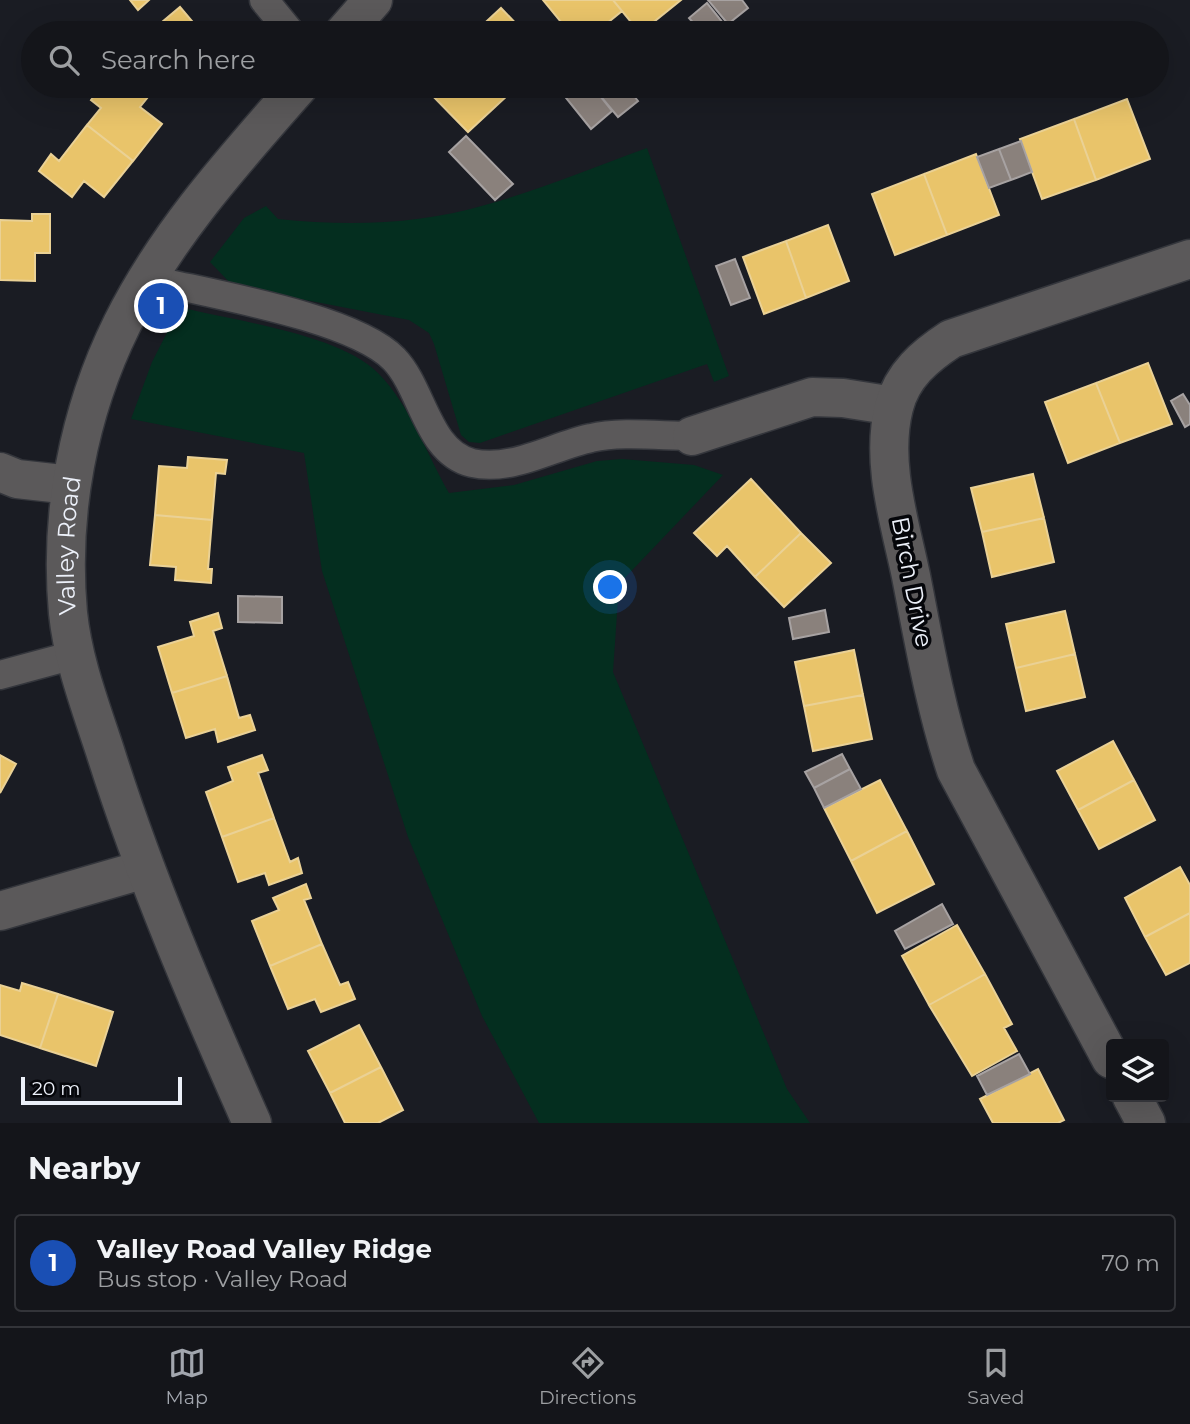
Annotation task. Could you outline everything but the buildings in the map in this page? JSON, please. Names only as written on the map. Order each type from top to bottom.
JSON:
[{"type":"street","points":[[355,21],[373,0]]},
{"type":"street","name":"Valley Road","points":[[252,1123],[199,1003],[145,869],[74,655],[66,570],[71,485],[90,402],[105,362],[148,279],[216,181],[289,98]]},
{"type":"street","name":"Birch Drive","points":[[1106,1050],[982,822],[951,757],[939,719],[890,467],[889,436],[894,406],[906,378],[926,356],[951,339],[1190,259]]},
{"type":"street","points":[[692,436],[812,397],[843,398],[894,406]]},
{"type":"street","points":[[0,472],[17,479],[71,485]]},
{"type":"street","points":[[0,911],[145,869]]},
{"type":"street","points":[[1135,1102],[1146,1123]]},
{"type":"lane","points":[[264,0],[281,21]]},
{"type":"lane","points":[[148,279],[335,325],[368,338],[395,360],[438,437],[451,452],[469,462],[489,466],[510,462],[593,437],[692,436]]},
{"type":"lane","points":[[0,675],[74,655]]},
{"type":"green space","points":[[647,148],[729,376],[714,382],[707,364],[480,443],[469,442],[461,435],[429,333],[409,320],[233,286],[210,262],[244,218],[266,206],[278,219],[304,221],[356,223],[434,217],[526,192]]},
{"type":"green space","points":[[180,307],[313,339],[339,348],[361,360],[378,373],[400,400],[449,493],[514,485],[597,461],[622,459],[694,465],[723,475],[619,584],[613,672],[787,1089],[810,1123],[539,1123],[482,1016],[408,837],[322,571],[304,453],[131,419],[152,362]]},
{"type":"place","name":"Valley Road Valley Ridge","points":[[161,306]]}]
